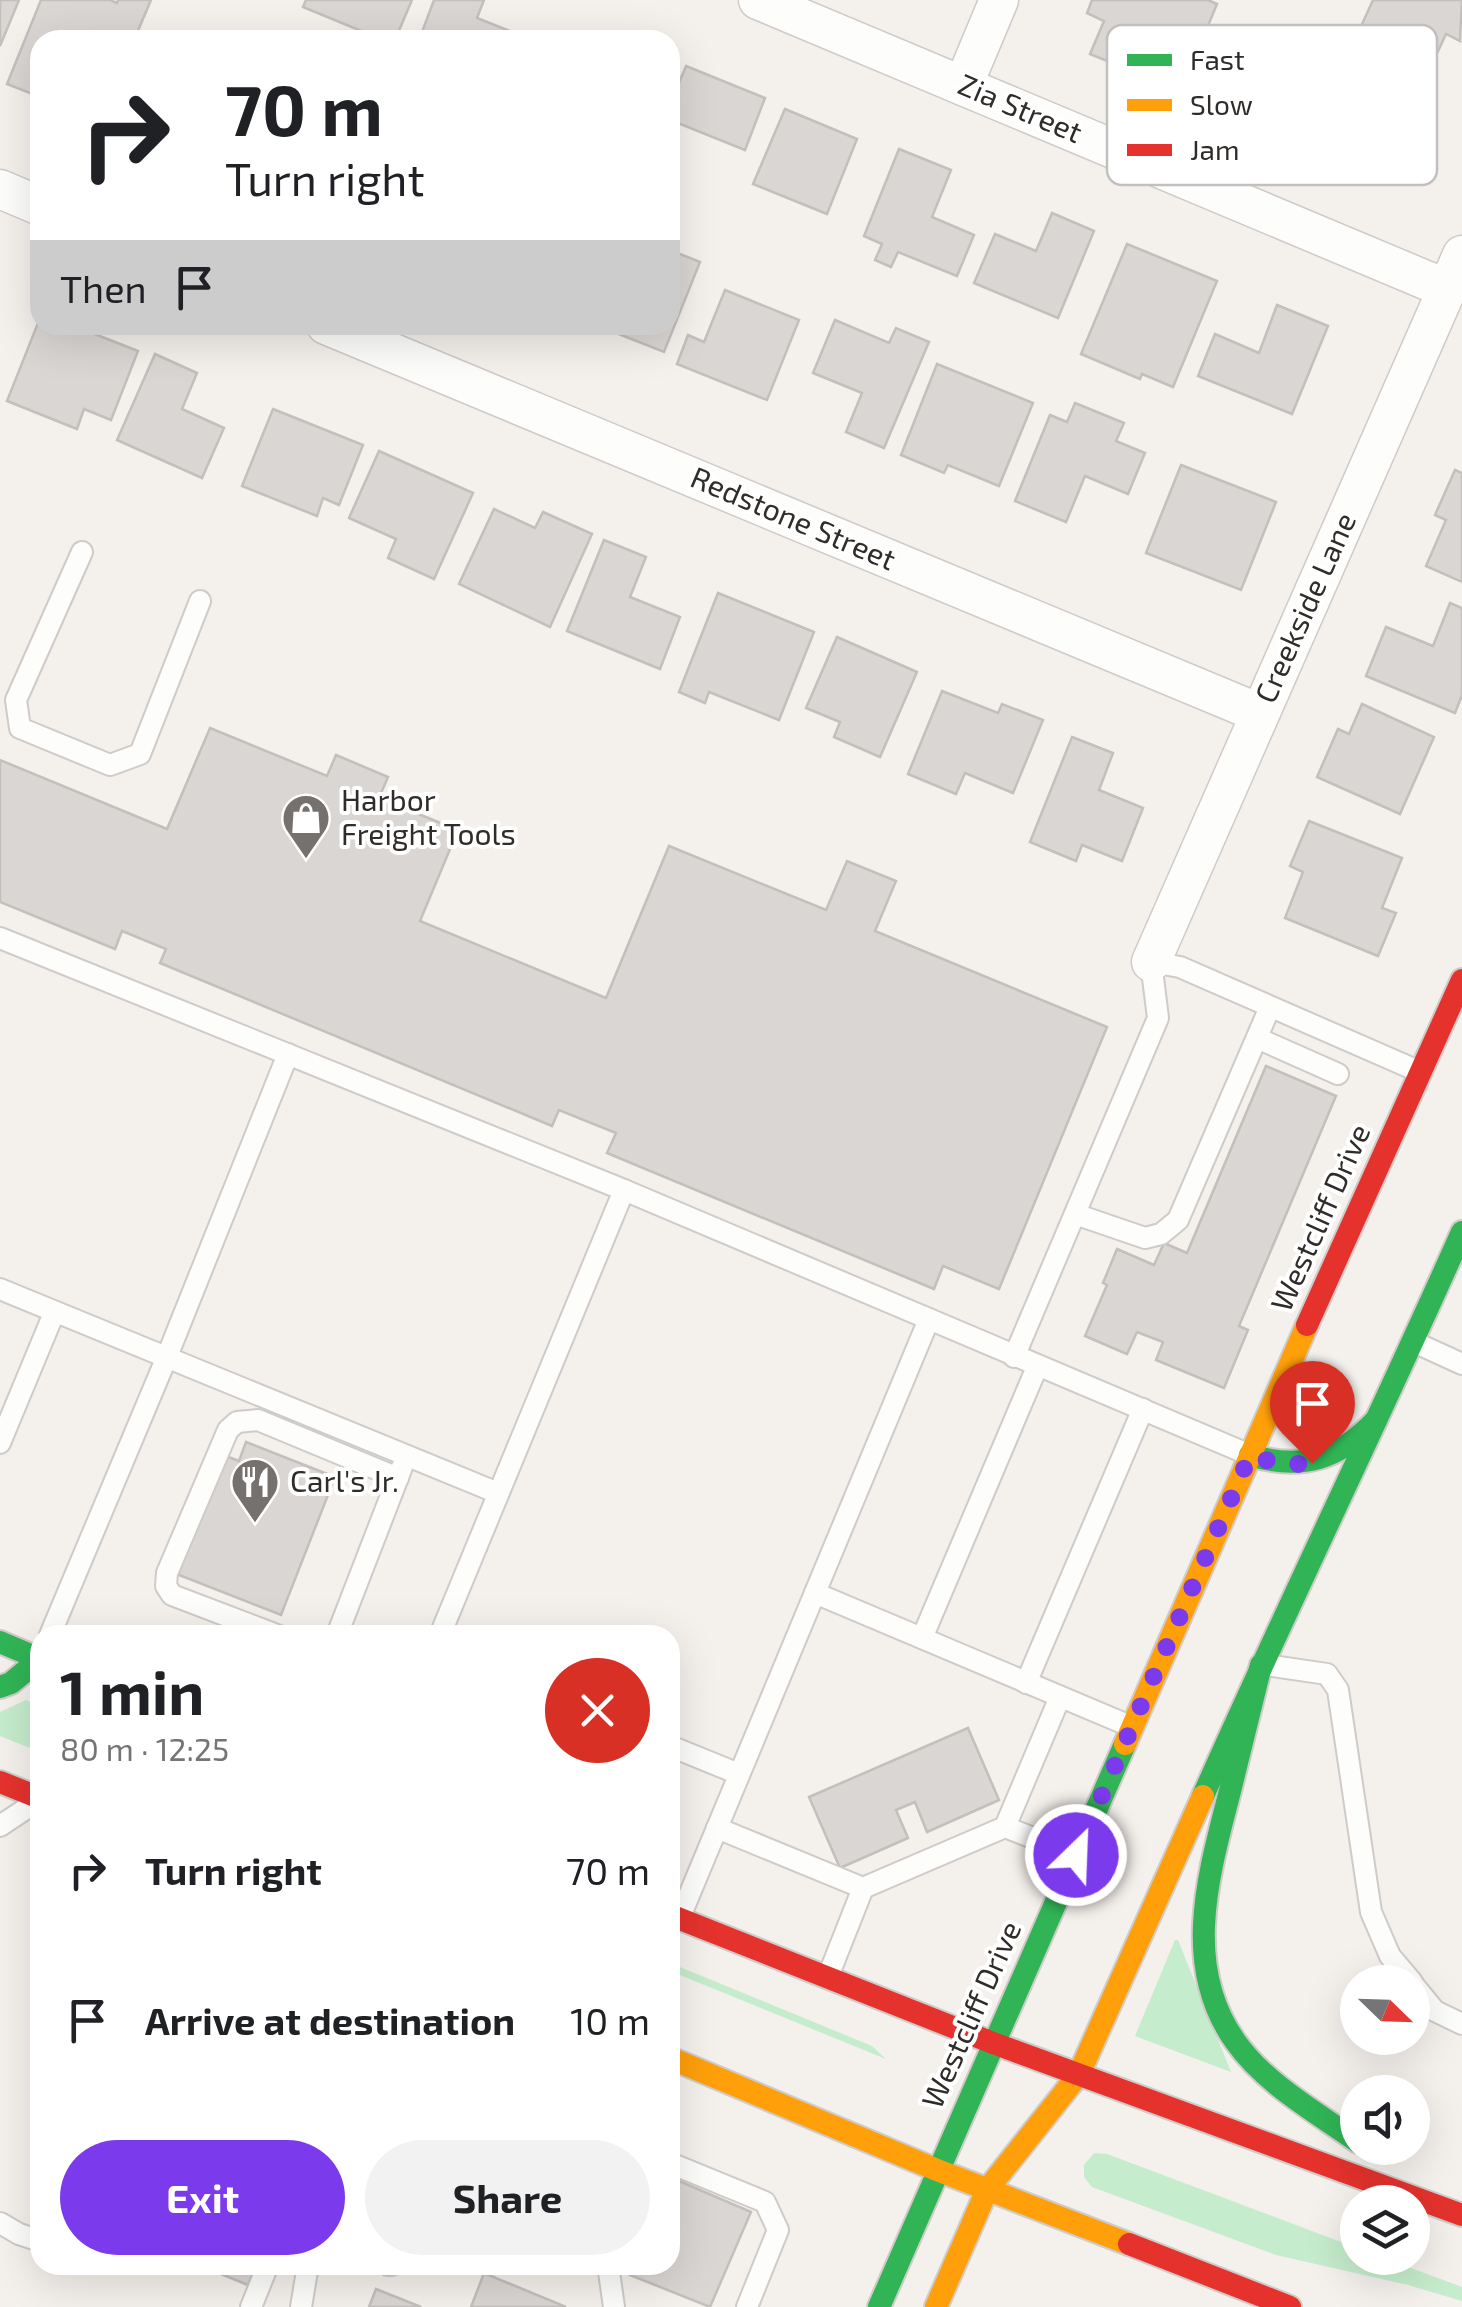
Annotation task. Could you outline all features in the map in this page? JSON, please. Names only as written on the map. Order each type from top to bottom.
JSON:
[{"type":"main road","name":"Westcliff Drive","points":[[879,2307],[1250,1455],[1462,980]]},
{"type":"main road","points":[[936,2307],[987,2190],[1079,2074],[1462,1232]]},
{"type":"main road","points":[[1250,1455],[1282,1465],[1312,1463],[1354,1442],[1382,1413]]},
{"type":"main road","points":[[0,1642],[30,1654]]},
{"type":"main road","points":[[1262,1665],[1207,1882],[1203,1965],[1217,2010],[1242,2049],[1281,2086],[1340,2129]]},
{"type":"main road","points":[[0,1687],[11,1684],[30,1667]]},
{"type":"main road","points":[[0,1782],[30,1795]]},
{"type":"main road","points":[[680,1919],[993,2043],[1457,2213]]},
{"type":"main road","points":[[680,2062],[937,2170],[1290,2307]]},
{"type":"main road","points":[[1389,2165],[1457,2213]]},
{"type":"street","name":"Zia Street","points":[[758,0],[963,86],[1107,140]]},
{"type":"street","points":[[963,86],[999,0]]},
{"type":"street","name":"Zia Street","points":[[1225,185],[1455,272]]},
{"type":"street","points":[[0,190],[30,202]]},
{"type":"street","name":"Creekside Lane","points":[[1152,962],[1455,272]]},
{"type":"street","name":"Redstone Street","points":[[350,335],[1259,713]]},
{"type":"lane","points":[[82,552],[16,700],[20,728],[110,765],[140,754],[200,601]]},
{"type":"lane","points":[[0,938],[624,1190],[1250,1455]]},
{"type":"lane","points":[[1014,1357],[1158,1018],[1152,962],[1180,967],[1420,1072]]},
{"type":"lane","points":[[1075,1214],[1145,1238],[1161,1234],[1178,1220],[1270,1006]]},
{"type":"lane","points":[[1257,1038],[1338,1074]]},
{"type":"lane","points":[[54,1625],[288,1054]]},
{"type":"lane","points":[[444,1625],[624,1190]]},
{"type":"lane","points":[[0,1290],[166,1359],[398,1478]]},
{"type":"lane","points":[[0,1442],[54,1312]]},
{"type":"lane","points":[[680,1905],[717,1828],[929,1319]]},
{"type":"lane","points":[[1414,1342],[1462,1364]]},
{"type":"lane","points":[[922,1638],[1038,1367]]},
{"type":"lane","points":[[1026,1683],[1143,1408]]},
{"type":"lane","points":[[252,1625],[172,1594],[166,1586],[166,1573],[228,1430],[237,1422],[249,1418],[290,1421],[406,1456],[498,1493]]},
{"type":"lane","points":[[341,1625],[406,1456]]},
{"type":"lane","points":[[815,1593],[1132,1727]]},
{"type":"lane","points":[[1262,1665],[1328,1674],[1338,1690],[1370,1912],[1397,1965]]},
{"type":"lane","points":[[828,1978],[863,1888],[1005,1827],[1060,1697]]},
{"type":"lane","points":[[680,1750],[739,1774]]},
{"type":"lane","points":[[0,1826],[30,1806]]},
{"type":"lane","points":[[1005,1827],[1076,1855]]},
{"type":"lane","points":[[717,1828],[863,1888]]},
{"type":"lane","points":[[1430,2005],[1462,2024]]},
{"type":"lane","points":[[680,2166],[765,2202],[778,2230],[748,2307]]},
{"type":"lane","points":[[0,2223],[30,2238]]},
{"type":"lane","points":[[250,2307],[264,2275]]},
{"type":"lane","points":[[301,2307],[305,2275]]},
{"type":"lane","points":[[609,2275],[614,2307]]},
{"type":"green space","points":[[30,1702],[30,1748],[0,1736],[0,1712]]},
{"type":"green space","points":[[1178,1940],[1231,2072],[1135,2036]]},
{"type":"green space","points":[[680,1967],[872,2046],[886,2059],[680,1975]]},
{"type":"green space","points":[[1094,2153],[1107,2154],[1340,2242],[1340,2270],[1276,2255],[1092,2187],[1084,2177],[1084,2165]]},
{"type":"green space","points":[[1364,2275],[1430,2275],[1462,2287],[1462,2301]]},
{"type":"building","points":[[0,0],[19,0],[0,46]]},
{"type":"building","points":[[41,0],[151,0],[138,30],[30,30],[30,93],[7,84]]},
{"type":"building","points":[[306,0],[412,0],[399,30],[359,30],[303,7]]},
{"type":"building","points":[[434,0],[484,0],[477,18],[507,30],[423,30]]},
{"type":"building","points":[[1092,0],[1208,0],[1217,4],[1208,25],[1107,25],[1107,61],[1090,54],[1104,21],[1087,13]]},
{"type":"building","points":[[1373,0],[1462,0],[1460,41],[1446,34],[1437,53],[1437,25],[1362,25]]},
{"type":"building","points":[[686,66],[765,98],[745,150],[680,124],[680,80]]},
{"type":"building","points":[[785,109],[857,139],[827,214],[753,184]]},
{"type":"building","points":[[899,149],[951,170],[932,217],[974,235],[957,276],[898,252],[891,267],[875,260],[882,244],[864,236]]},
{"type":"building","points":[[1052,213],[1094,231],[1058,318],[974,283],[995,234],[1036,251]]},
{"type":"building","points":[[1127,244],[1217,281],[1173,387],[1142,374],[1140,379],[1081,354]]},
{"type":"building","points":[[680,254],[700,262],[680,312]]},
{"type":"building","points":[[725,290],[799,320],[767,400],[677,364],[688,335],[704,342]]},
{"type":"building","points":[[1277,305],[1328,326],[1292,414],[1198,376],[1215,334],[1259,353]]},
{"type":"building","points":[[835,320],[889,343],[896,328],[929,342],[884,448],[846,432],[862,393],[813,373]]},
{"type":"building","points":[[33,335],[97,335],[138,351],[111,420],[84,409],[77,429],[7,401]]},
{"type":"building","points":[[621,335],[671,335],[664,352]]},
{"type":"building","points":[[155,354],[197,373],[182,409],[224,428],[202,478],[117,440]]},
{"type":"building","points":[[937,364],[1033,403],[999,486],[948,465],[944,473],[901,455]]},
{"type":"building","points":[[1075,403],[1124,423],[1116,441],[1145,453],[1128,494],[1085,476],[1066,522],[1015,501],[1050,415],[1067,422]]},
{"type":"building","points":[[273,409],[363,445],[339,505],[323,498],[317,516],[242,486]]},
{"type":"building","points":[[379,451],[473,493],[434,579],[388,558],[396,539],[349,518]]},
{"type":"building","points":[[1181,465],[1276,502],[1241,590],[1146,553]]},
{"type":"building","points":[[1455,470],[1462,473],[1462,582],[1426,566],[1446,520],[1435,515]]},
{"type":"building","points":[[494,509],[535,528],[543,512],[592,534],[550,627],[459,584]]},
{"type":"building","points":[[604,540],[646,557],[630,597],[680,617],[660,669],[567,631]]},
{"type":"building","points":[[718,593],[814,632],[779,720],[709,692],[705,703],[679,692]]},
{"type":"building","points":[[1450,603],[1462,608],[1462,695],[1455,713],[1366,676],[1386,627],[1433,646]]},
{"type":"building","points":[[837,637],[917,672],[880,757],[834,737],[840,722],[806,708]]},
{"type":"building","points":[[942,691],[998,713],[1002,704],[1043,720],[1013,793],[965,773],[956,794],[908,774]]},
{"type":"building","points":[[1362,704],[1434,737],[1400,814],[1317,777],[1338,729],[1349,734]]},
{"type":"building","points":[[210,728],[327,776],[336,755],[388,777],[379,798],[458,830],[420,921],[606,998],[669,846],[826,910],[847,861],[896,881],[875,931],[1107,1027],[999,1289],[943,1266],[934,1289],[607,1153],[616,1133],[559,1110],[552,1126],[160,963],[166,949],[122,931],[115,949],[0,902],[0,760],[167,829]]},
{"type":"building","points":[[1072,737],[1113,753],[1099,790],[1143,808],[1122,861],[1082,845],[1076,861],[1030,842]]},
{"type":"building","points":[[1309,821],[1402,858],[1382,908],[1396,913],[1378,956],[1285,918],[1303,872],[1290,866]]},
{"type":"building","points":[[1266,1066],[1336,1096],[1239,1326],[1248,1330],[1224,1388],[1156,1360],[1163,1342],[1137,1332],[1127,1354],[1085,1336],[1107,1285],[1103,1283],[1117,1249],[1154,1265],[1164,1243],[1187,1253]]},
{"type":"building","name":"Carl's Jr.","points":[[246,1442],[335,1477],[281,1615],[174,1573],[221,1454],[239,1461]]},
{"type":"building","points":[[968,1728],[999,1800],[927,1832],[915,1802],[896,1810],[908,1838],[840,1868],[809,1797]]},
{"type":"building","points":[[680,2181],[751,2212],[710,2307],[630,2275],[680,2275]]},
{"type":"building","points":[[224,2275],[252,2275],[248,2285]]},
{"type":"building","points":[[483,2275],[489,2275],[566,2307],[471,2307]]},
{"type":"building","points":[[376,2289],[421,2307],[369,2307]]},
{"type":"traffic: fast","points":[[1203,1796],[1462,1232]]},
{"type":"traffic: fast","points":[[1250,1455],[1286,1462],[1319,1458],[1348,1444],[1376,1420]]},
{"type":"traffic: fast","points":[[0,1642],[30,1655]]},
{"type":"traffic: fast","points":[[1261,1665],[1208,1886],[1204,1918],[1208,1981],[1218,2012],[1247,2056],[1292,2096],[1340,2129]]},
{"type":"traffic: fast","points":[[0,1687],[30,1667]]},
{"type":"traffic: fast","points":[[879,2307],[1125,1744]]},
{"type":"traffic: slow","points":[[1125,1744],[1307,1325]]},
{"type":"traffic: slow","points":[[936,2307],[987,2190],[1079,2074],[1203,1796]]},
{"type":"traffic: slow","points":[[680,2062],[937,2170],[1129,2244]]},
{"type":"traffic: jam","points":[[1307,1325],[1462,980]]},
{"type":"traffic: jam","points":[[0,1782],[30,1794]]},
{"type":"traffic: jam","points":[[680,1919],[993,2043],[1462,2215]]},
{"type":"traffic: jam","points":[[1129,2244],[1290,2307]]},
{"type":"place","name":"Harbor Freight Tools","points":[[306,860]]},
{"type":"place","name":"Carl's Jr.","points":[[255,1524]]},
{"type":"route","points":[[1076,1855],[1250,1455],[1282,1465],[1312,1463]]}]
